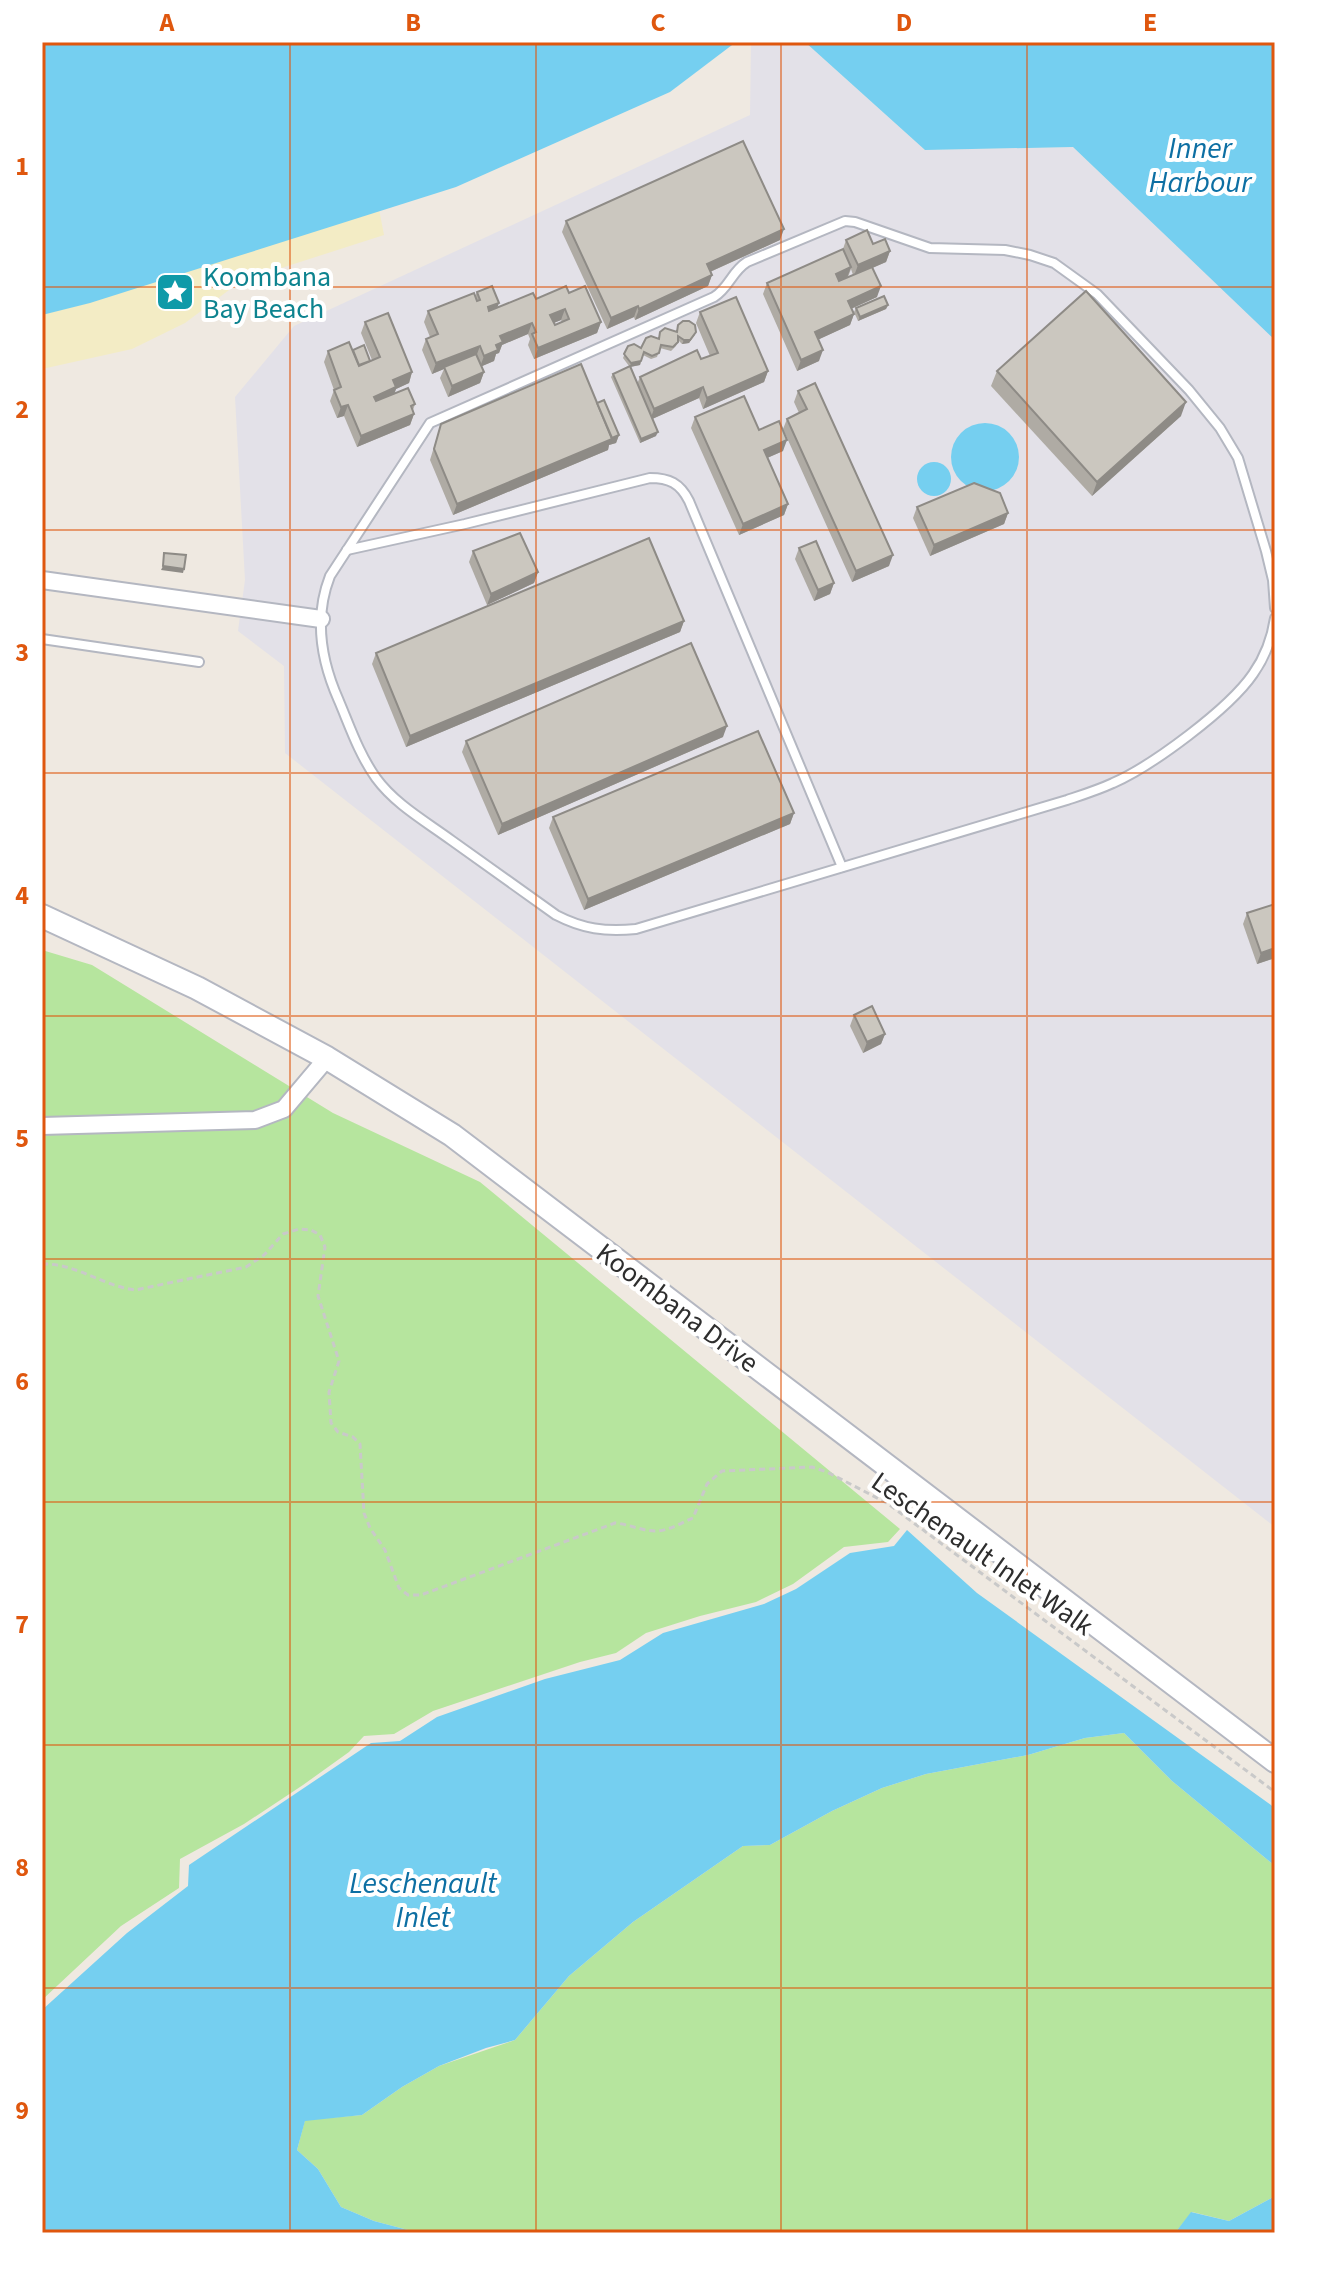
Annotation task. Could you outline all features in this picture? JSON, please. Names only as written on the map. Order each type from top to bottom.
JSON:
[{"type":"main road","name":"Koombana Drive","points":[[42,916],[197,988],[327,1058],[452,1135],[1275,1761]]},
{"type":"street","points":[[42,580],[321,619]]},
{"type":"street","points":[[42,1126],[255,1120],[292,1103],[327,1058]]},
{"type":"lane","points":[[1275,608],[1266,551],[1238,458],[1204,409],[1097,294],[1054,263],[1005,250],[930,248],[855,222],[839,222],[747,262],[739,267],[722,293],[714,297],[430,423],[326,587],[321,619],[322,646],[328,674],[364,760],[378,781],[403,806],[556,915],[574,925],[602,930],[636,929],[1067,800],[1114,783],[1154,761],[1231,698],[1252,676],[1274,633],[1275,618]]},
{"type":"lane","points":[[347,550],[650,478],[678,484],[689,501],[842,867]]},
{"type":"lane","points":[[42,639],[199,662]]},
{"type":"path","name":"Leschenault Inlet Walk","points":[[42,1264],[63,1266],[117,1288],[135,1290],[246,1267],[264,1255],[283,1234],[299,1229],[320,1235],[325,1255],[318,1296],[339,1361],[329,1392],[331,1423],[338,1432],[353,1437],[360,1444],[364,1513],[385,1550],[399,1588],[408,1595],[421,1595],[615,1523],[652,1531],[668,1529],[693,1518],[707,1484],[722,1471],[812,1467],[887,1503],[1275,1792]]},
{"type":"shaded area","points":[[751,42],[805,42],[925,150],[1073,147],[1275,340],[1275,1527],[285,753],[284,666],[238,631],[245,580],[235,397],[294,326],[750,115]]},
{"type":"green space","points":[[42,950],[92,965],[333,1113],[480,1182],[900,1529],[888,1542],[844,1547],[793,1584],[756,1602],[646,1633],[616,1653],[433,1711],[394,1734],[364,1736],[349,1752],[303,1785],[244,1824],[180,1859],[179,1888],[121,1926],[42,2000]]},
{"type":"green space","points":[[1124,1733],[1172,1781],[1275,1866],[1275,2196],[1229,2221],[1192,2212],[1175,2233],[441,2233],[408,2230],[374,2221],[341,2207],[318,2169],[297,2150],[305,2120],[362,2115],[439,2066],[515,2040],[569,1976],[633,1922],[743,1846],[770,1845],[882,1788],[926,1774],[1028,1755],[1085,1738]]},
{"type":"sand","name":"Koombana Bay Beach","points":[[379,209],[384,235],[241,281],[185,323],[132,349],[42,369],[42,314]]},
{"type":"water","points":[[42,42],[736,42],[670,92],[456,187],[90,303],[42,315]]},
{"type":"water","name":"Inner Harbour","points":[[805,42],[1275,42],[1275,340],[1073,147],[925,150]]},
{"type":"water","points":[[985,423],[1009,433],[1019,457],[1009,481],[985,491],[961,481],[951,457],[961,433]]},
{"type":"water","points":[[934,462],[946,467],[951,479],[946,491],[934,496],[922,491],[917,479],[922,467]]},
{"type":"water","name":"Leschenault Inlet","points":[[907,1530],[977,1593],[1275,1808],[1275,1866],[1172,1781],[1124,1733],[1085,1738],[1028,1755],[926,1774],[882,1788],[770,1845],[743,1846],[633,1922],[569,1976],[515,2040],[439,2066],[362,2115],[305,2121],[297,2150],[318,2169],[341,2207],[374,2221],[408,2230],[441,2233],[42,2233],[42,2010],[127,1933],[188,1886],[189,1865],[371,1743],[400,1741],[437,1717],[545,1679],[620,1660],[663,1633],[764,1604],[796,1589],[850,1553],[894,1546]]},
{"type":"water","points":[[1275,2196],[1275,2233],[1175,2233],[1191,2212],[1229,2221]]},
{"type":"building","points":[[743,141],[784,229],[707,264],[712,275],[639,309],[638,306],[611,318],[566,221]]},
{"type":"building","points":[[867,230],[873,244],[885,239],[890,251],[858,265],[846,240]]},
{"type":"building","points":[[843,249],[851,267],[836,274],[839,281],[872,267],[881,286],[848,301],[854,314],[815,332],[823,350],[801,360],[767,283]]},
{"type":"building","points":[[492,286],[499,303],[488,307],[489,311],[533,293],[536,299],[566,286],[569,293],[585,286],[601,322],[538,348],[532,334],[536,332],[532,323],[500,336],[503,342],[496,345],[498,350],[484,356],[480,346],[436,363],[426,339],[438,334],[428,311],[474,293],[477,301],[480,300],[477,292]],"holes":[[[565,309],[569,319],[555,325],[550,315]]]},
{"type":"building","points":[[1086,291],[1186,402],[1097,482],[997,371]]},
{"type":"building","points":[[884,296],[888,305],[860,317],[856,308]]},
{"type":"building","points":[[736,297],[768,371],[707,398],[703,387],[654,409],[640,377],[697,350],[701,359],[718,353],[700,312]]},
{"type":"building","points":[[388,313],[412,372],[393,380],[396,387],[374,397],[376,401],[408,388],[415,404],[411,406],[414,414],[361,436],[348,405],[341,407],[334,390],[341,387],[328,351],[349,342],[359,366],[380,357],[365,322]]},
{"type":"building","points":[[683,321],[695,325],[696,332],[690,340],[678,336],[678,342],[673,347],[661,345],[659,353],[652,356],[644,352],[641,361],[631,363],[624,354],[628,346],[634,344],[641,348],[646,338],[659,339],[660,332],[665,328],[677,332],[678,325]]},
{"type":"building","points":[[364,345],[370,361],[359,365],[353,350]]},
{"type":"building","points":[[476,354],[484,372],[452,386],[444,367]]},
{"type":"building","points":[[581,364],[612,439],[457,504],[434,449],[441,424]]},
{"type":"building","points":[[630,366],[658,432],[641,439],[613,374]]},
{"type":"building","points":[[815,383],[893,555],[856,571],[787,419],[807,409],[798,391]]},
{"type":"building","points":[[744,396],[759,430],[779,421],[787,440],[764,450],[788,504],[743,524],[695,417]]},
{"type":"building","points":[[604,400],[619,435],[612,438],[597,403]]},
{"type":"building","points":[[974,483],[1000,493],[1008,513],[934,545],[917,507]]},
{"type":"building","points":[[520,533],[538,572],[491,594],[473,551]]},
{"type":"building","points":[[649,538],[684,621],[410,736],[376,653]]},
{"type":"building","points":[[816,541],[834,583],[818,590],[799,548]]},
{"type":"building","points":[[164,553],[186,555],[184,569],[163,566]]},
{"type":"building","points":[[691,643],[727,726],[502,824],[466,741]]},
{"type":"building","points":[[758,731],[794,813],[588,899],[553,817]]},
{"type":"building","points":[[1275,904],[1275,948],[1261,953],[1247,913]]},
{"type":"building","points":[[872,1006],[885,1034],[867,1042],[854,1015]]},
{"type":"place","name":"Koombana Bay Beach","points":[[175,292]]}]
